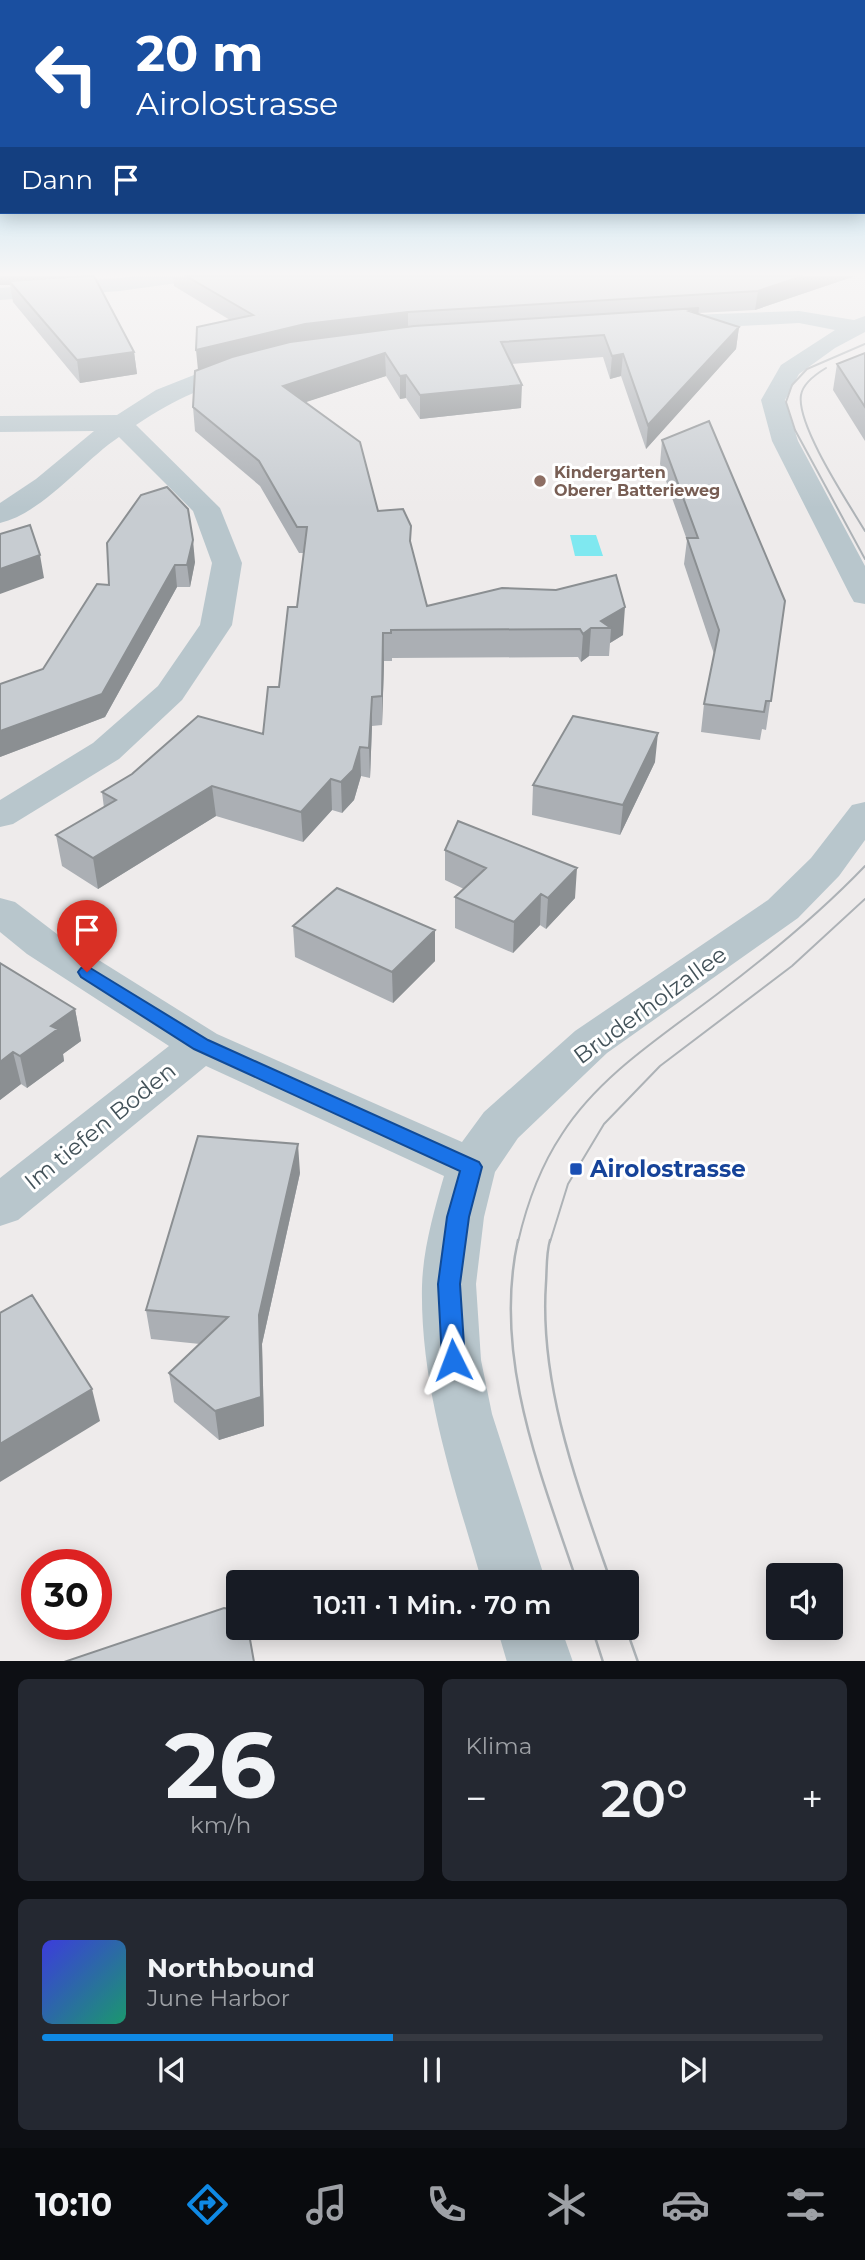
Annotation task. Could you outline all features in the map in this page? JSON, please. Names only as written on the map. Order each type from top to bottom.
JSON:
[{"type":"street","points":[[812,354],[789,370],[773,400],[785,441],[865,595]]},
{"type":"street","points":[[0,515],[46,485],[120,423],[165,394],[207,378],[267,362]]},
{"type":"street","points":[[0,424],[120,423],[206,508],[227,563],[216,625],[170,693],[106,751],[0,816]]},
{"type":"street","name":"Bruderholzallee","points":[[510,1570],[463,1414],[453,1360],[449,1284],[458,1217],[471,1167],[501,1125],[592,1042],[783,909],[825,867],[865,813]]},
{"type":"street","points":[[0,911],[42,944],[201,1045],[471,1167]]},
{"type":"street","name":"Im tiefen Boden","points":[[0,1206],[201,1045]]},
{"type":"street","points":[[533,1640],[540,1661]]},
{"type":"water","points":[[570,535],[596,535],[603,556],[575,556]]},
{"type":"building","points":[[71,354],[123,354],[77,360]]},
{"type":"building","points":[[245,354],[383,354],[283,386],[360,442],[378,511],[403,509],[411,526],[410,541],[427,606],[502,588],[556,590],[616,575],[625,607],[601,621],[611,628],[591,628],[583,634],[580,629],[391,630],[391,633],[383,633],[382,696],[372,697],[369,748],[360,747],[353,770],[341,782],[331,779],[301,812],[212,786],[93,858],[56,835],[116,800],[102,792],[132,774],[198,716],[263,734],[268,687],[279,687],[288,607],[297,607],[307,527],[297,527],[259,461],[193,407],[195,371]]},
{"type":"building","points":[[385,354],[507,354],[522,385],[420,395],[406,375],[400,376]]},
{"type":"building","points":[[611,354],[714,354],[648,425],[623,354],[612,356]]},
{"type":"building","points":[[865,354],[865,407],[837,364]]},
{"type":"building","points":[[709,421],[785,601],[771,701],[766,701],[764,712],[704,704],[719,630],[687,538],[698,538],[662,440]]},
{"type":"building","points":[[167,487],[188,509],[193,540],[187,565],[175,565],[102,694],[0,731],[0,684],[43,669],[97,584],[109,585],[107,543],[141,495]]},
{"type":"building","points":[[30,525],[40,555],[0,569],[0,534]]},
{"type":"building","points":[[573,716],[658,733],[623,805],[533,785]]},
{"type":"building","points":[[458,821],[577,868],[548,898],[541,894],[514,922],[455,897],[486,868],[445,850]]},
{"type":"building","points":[[337,888],[435,930],[392,972],[293,926]]},
{"type":"building","points":[[0,963],[75,1009],[51,1026],[58,1029],[20,1056],[13,1052],[0,1062]]},
{"type":"building","points":[[198,1136],[298,1144],[259,1315],[261,1397],[215,1411],[169,1373],[228,1317],[146,1310]]},
{"type":"building","points":[[32,1295],[92,1389],[0,1444],[0,1313]]},
{"type":"building","points":[[224,1608],[226,1640],[250,1640],[254,1661],[67,1661]]},
{"type":"tram line","points":[[843,354],[807,369],[792,385],[786,402],[795,430],[865,559]]},
{"type":"tram line","points":[[826,368],[804,387],[801,395],[802,408],[825,464],[865,531]]},
{"type":"tram line","points":[[518,1242],[530,1199],[547,1159],[577,1113],[594,1094],[633,1058],[793,934],[865,866]]},
{"type":"tram line","points":[[550,1242],[568,1184],[604,1124],[660,1066],[792,966],[865,899]]},
{"type":"tram line","points":[[518,1240],[512,1284],[511,1328],[516,1371],[536,1457],[573,1570]]},
{"type":"tram line","points":[[550,1240],[545,1321],[555,1397],[574,1473],[607,1570]]},
{"type":"tram line","points":[[596,1640],[603,1661]]},
{"type":"tram line","points":[[630,1640],[638,1661]]},
{"type":"place","name":"Kindergarten Oberer Batterieweg","points":[[540,481]]},
{"type":"place","name":"Airolostrasse","points":[[576,1169]]},
{"type":"route","points":[[87,972],[201,1045],[426,1149],[471,1167],[458,1217],[449,1284],[453,1360]]}]
